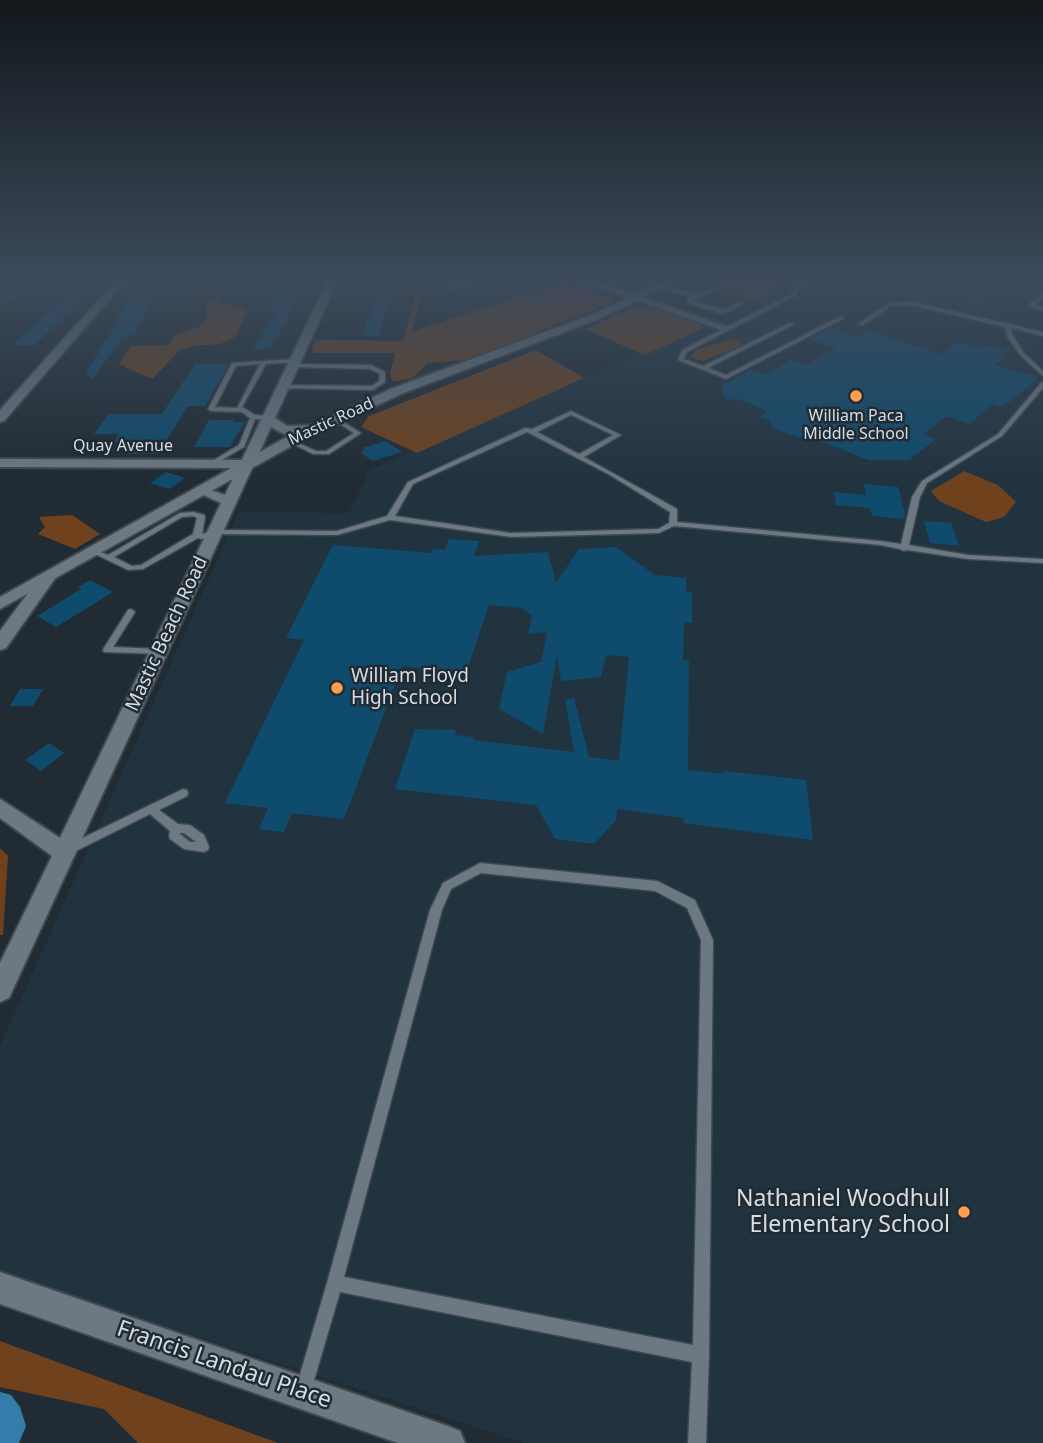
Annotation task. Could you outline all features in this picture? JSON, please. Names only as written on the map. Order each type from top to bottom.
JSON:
[{"type":"street","points":[[0,418],[64,345]]},
{"type":"street","name":"Mastic Beach Road","points":[[0,990],[302,345]]},
{"type":"street","name":"Mastic Road","points":[[0,604],[48,577],[101,554],[199,490],[245,464],[397,391],[516,345]]},
{"type":"street","points":[[269,418],[284,430],[316,429]]},
{"type":"street","name":"Quay Avenue","points":[[0,463],[245,464]]},
{"type":"street","points":[[199,490],[230,502]]},
{"type":"street","points":[[0,644],[48,577]]},
{"type":"street","points":[[0,807],[63,852]]},
{"type":"street","name":"Francis Landau Place","points":[[0,1288],[448,1443]]},
{"type":"lane","points":[[694,345],[684,351],[681,360],[726,377],[788,345]]},
{"type":"lane","points":[[704,368],[749,345]]},
{"type":"lane","points":[[1017,345],[1043,374]]},
{"type":"lane","points":[[264,362],[239,407],[253,417],[269,418]]},
{"type":"lane","points":[[243,410],[211,409],[233,365],[264,362],[379,369],[383,373],[378,386]]},
{"type":"lane","points":[[904,549],[916,497],[924,482],[1000,435],[1043,384]]},
{"type":"lane","points":[[281,387],[378,386],[397,391]]},
{"type":"lane","points":[[532,432],[571,413],[618,435],[579,457]]},
{"type":"lane","points":[[211,464],[242,446],[253,417]]},
{"type":"lane","points":[[290,442],[316,453],[327,453],[350,441],[358,433],[337,419]]},
{"type":"lane","points":[[390,518],[410,483],[527,429],[674,511],[673,524]]},
{"type":"lane","points":[[101,554],[180,515],[194,514],[201,517],[197,536]]},
{"type":"lane","points":[[101,554],[131,568],[143,567],[197,536],[216,532],[337,533],[390,518],[511,535],[659,531],[673,524],[880,543],[904,549],[968,557],[1043,561]]},
{"type":"lane","points":[[131,612],[107,650],[159,652]]},
{"type":"lane","points":[[63,852],[183,793]]},
{"type":"lane","points":[[152,810],[176,829]]},
{"type":"lane","points":[[302,1392],[335,1283],[436,910],[447,886],[480,868],[657,886],[691,904],[707,940],[701,1356],[697,1443]]},
{"type":"lane","points":[[335,1283],[701,1356]]},
{"type":"shaded area","points":[[203,345],[180,350],[152,379],[119,364],[131,346]]},
{"type":"shaded area","points":[[503,345],[466,360],[428,363],[412,378],[393,382],[390,374],[395,353],[313,353],[312,347]]},
{"type":"shaded area","points":[[623,345],[666,345],[645,355]]},
{"type":"shaded area","points":[[660,345],[1043,345],[1043,1443],[524,1443],[0,1272],[0,1046],[239,512],[349,513],[370,470]]},
{"type":"shaded area","points":[[712,345],[739,345],[703,361],[691,357],[696,350]]},
{"type":"shaded area","points":[[536,350],[584,378],[417,453],[361,427],[369,416]]},
{"type":"shaded area","points":[[964,471],[998,485],[1016,502],[1004,517],[986,522],[939,501],[931,491]]},
{"type":"shaded area","points":[[72,515],[100,534],[75,549],[38,534],[45,527],[39,517]]},
{"type":"shaded area","points":[[0,848],[8,856],[3,935],[0,935]]},
{"type":"shaded area","points":[[0,1341],[278,1443],[138,1443],[104,1409],[0,1387]]},
{"type":"water","points":[[0,1392],[11,1395],[20,1407],[26,1426],[19,1443],[0,1443]]},
{"type":"building","points":[[103,345],[117,345],[93,379],[85,374]]},
{"type":"building","points":[[255,345],[272,345],[270,349],[253,349]]},
{"type":"building","name":"William Paca Middle School","points":[[828,345],[915,345],[942,354],[953,345],[980,348],[987,345],[1006,351],[1001,354],[1007,356],[995,365],[1039,378],[1009,402],[1000,407],[993,404],[969,424],[947,416],[923,434],[936,439],[909,460],[869,460],[820,441],[797,437],[773,428],[770,421],[759,417],[768,411],[738,399],[726,400],[721,387],[750,370],[764,375],[791,360],[807,365],[836,348]]},
{"type":"building","points":[[195,364],[229,364],[205,406],[188,406],[158,454],[128,454],[135,442],[114,442],[119,434],[94,434],[109,414],[162,414]]},
{"type":"building","points":[[209,420],[245,422],[230,447],[194,447]]},
{"type":"building","points":[[386,441],[402,452],[373,461],[360,452],[365,450],[363,448]]},
{"type":"building","points":[[166,472],[185,478],[169,489],[150,483]]},
{"type":"building","points":[[864,484],[898,487],[904,519],[872,516],[870,508],[836,505],[834,492],[866,495]]},
{"type":"building","points":[[924,521],[951,523],[959,546],[930,543]]},
{"type":"building","name":"William Floyd High School","points":[[449,539],[479,541],[474,556],[548,552],[556,583],[579,549],[616,547],[655,575],[686,578],[686,591],[692,592],[692,623],[684,622],[683,660],[689,661],[688,770],[806,780],[813,840],[683,823],[684,818],[617,809],[616,820],[594,844],[555,839],[536,805],[395,789],[415,729],[456,730],[455,735],[474,737],[473,740],[574,752],[565,700],[574,698],[589,757],[619,761],[629,657],[606,655],[601,677],[561,681],[557,655],[543,734],[499,709],[507,672],[541,662],[547,632],[528,634],[532,615],[522,608],[489,605],[466,673],[402,666],[344,819],[292,813],[284,832],[259,829],[268,808],[225,803],[304,640],[286,638],[333,545],[432,553],[433,549],[445,550]]},
{"type":"building","points":[[90,580],[113,592],[56,627],[37,616],[81,589],[78,587]]},
{"type":"building","points":[[20,689],[43,689],[33,706],[10,706]]},
{"type":"building","points":[[49,743],[64,753],[41,771],[25,760]]},
{"type":"place","name":"William Paca Middle School","points":[[856,396]]},
{"type":"place","name":"William Floyd High School","points":[[337,688]]},
{"type":"place","name":"Nathaniel Woodhull Elementary School","points":[[964,1212]]}]
